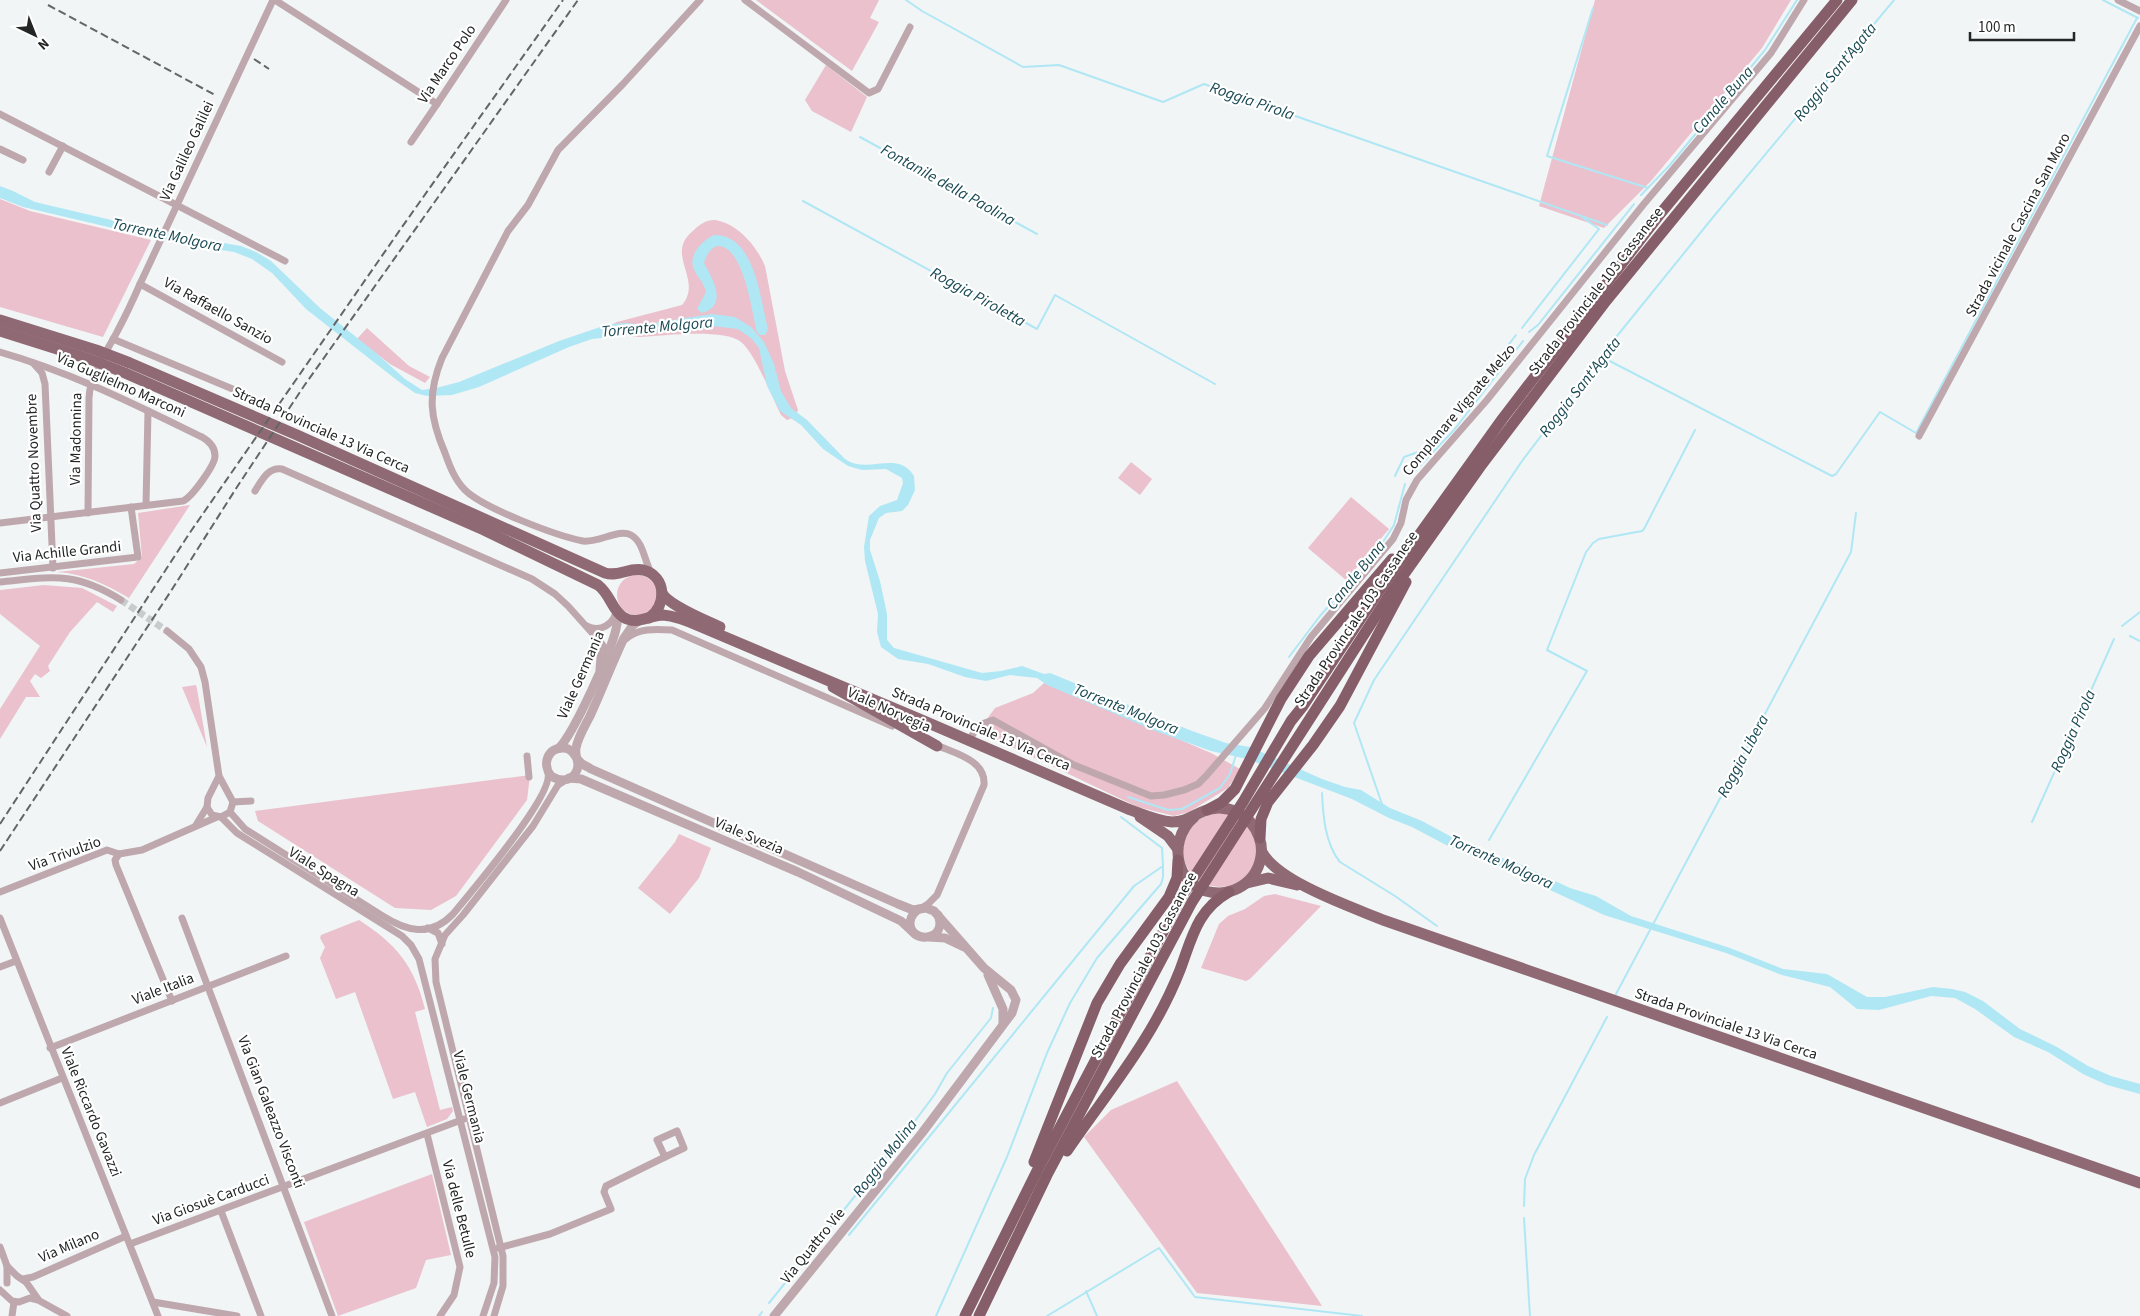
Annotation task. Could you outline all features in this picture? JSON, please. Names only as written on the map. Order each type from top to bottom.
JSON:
[{"type":"highway","name":"Strada Provinciale 103 Cassanese","points":[[965,1316],[1038,1169],[1187,899],[1290,721],[1303,706],[1426,522],[1495,428],[1660,214],[1837,0]]},
{"type":"highway","name":"Strada Provinciale 103 Cassanese","points":[[979,1315],[1047,1175],[1187,899],[1435,529],[1606,301],[1852,0]]},
{"type":"highway","points":[[1260,838],[1262,814],[1270,799],[1340,706],[1389,611],[1413,571],[1503,447],[1512,425]]},
{"type":"highway","points":[[1207,810],[1222,802],[1235,789],[1281,699],[1309,656],[1376,579],[1450,481],[1495,428]]},
{"type":"highway","points":[[957,1316],[1045,1138],[1097,1003],[1120,964],[1170,897],[1177,878],[1178,860]]},
{"type":"highway","points":[[979,1315],[1060,1162],[1089,1118],[1128,1067],[1155,1024],[1171,992],[1204,911],[1229,892]]},
{"type":"main road","name":"Strada Provinciale 13 Via Cerca","points":[[0,320],[96,350],[484,530],[594,583],[606,592],[626,619],[644,619],[661,615],[677,618],[821,676],[1128,809],[1168,822],[1183,821],[1207,810]]},
{"type":"main road","name":"Strada Provinciale 13 Via Cerca","points":[[0,331],[92,360],[289,438],[604,573],[615,575],[640,570],[652,574],[659,583],[666,598],[689,612],[821,676]]},
{"type":"main road","points":[[614,605],[611,592],[614,584],[626,572]]},
{"type":"main road","points":[[644,619],[660,607],[662,592]]},
{"type":"main road","points":[[821,676],[839,692],[937,746]]},
{"type":"main road","name":"Strada Provinciale 13 Via Cerca","points":[[1128,809],[1168,836],[1177,848]]},
{"type":"main road","points":[[1207,810],[1226,809],[1243,816],[1256,829],[1260,838],[1262,852],[1256,871],[1246,883]]},
{"type":"main road","name":"Strada Provinciale 13 Via Cerca","points":[[1194,817],[1182,830],[1177,848],[1178,860],[1186,877],[1201,889],[1219,893],[1229,892],[1246,883],[1270,879],[1306,887]]},
{"type":"main road","name":"Strada Provinciale 13 Via Cerca","points":[[1262,852],[1273,866],[1306,887],[1383,920],[2140,1183]]},
{"type":"street","points":[[274,0],[437,104]]},
{"type":"street","name":"Via Galileo Galilei","points":[[98,367],[140,284],[176,204],[274,0]]},
{"type":"street","name":"Via Marco Polo","points":[[410,142],[506,0]]},
{"type":"street","points":[[652,574],[641,551],[640,542],[630,534],[621,533],[596,541],[584,541],[516,518],[471,495],[458,482],[451,470],[437,434],[431,407],[435,381],[442,358],[508,231],[528,205],[558,150],[623,84],[700,0]]},
{"type":"street","points":[[745,0],[869,93],[878,89],[910,27]]},
{"type":"street","name":"Complanare Vignate Melzo","points":[[970,740],[979,725],[993,720],[1074,765],[1152,796],[1170,794],[1203,780],[1265,708],[1310,637],[1394,539],[1401,523],[1406,500],[1417,480],[1487,400],[1643,205],[1771,53],[1804,0]]},
{"type":"street","points":[[2118,0],[2140,11]]},
{"type":"street","name":"Strada vicinale Cascina San Moro","points":[[1919,436],[2140,26]]},
{"type":"street","points":[[0,115],[285,261]]},
{"type":"street","points":[[49,172],[62,146]]},
{"type":"street","points":[[0,149],[23,160]]},
{"type":"street","name":"Via Raffaello Sanzio","points":[[140,284],[282,362]]},
{"type":"street","points":[[113,339],[235,390]]},
{"type":"street","name":"Via Guglielmo Marconi","points":[[0,352],[32,361],[92,384],[208,440],[214,451],[214,461],[191,496],[184,501],[146,505]]},
{"type":"street","name":"Via Quattro Novembre","points":[[32,361],[42,373],[45,384],[53,568]]},
{"type":"street","name":"Via Madonnina","points":[[88,513],[89,395],[98,367]]},
{"type":"street","points":[[0,523],[146,505],[148,411]]},
{"type":"street","points":[[255,491],[267,474],[276,469],[282,470],[528,577],[561,598],[586,625],[607,652],[610,659],[610,670]]},
{"type":"street","name":"Via Achille Grandi","points":[[0,573],[138,557],[131,507]]},
{"type":"street","points":[[626,572],[636,564],[641,551]]},
{"type":"street","points":[[0,582],[46,578],[73,579],[94,585],[121,600]]},
{"type":"street","points":[[586,625],[593,629],[604,627],[613,619],[614,605]]},
{"type":"street","name":"Viale Germania","points":[[559,748],[572,732],[607,652],[617,625],[618,615],[614,605]]},
{"type":"street","name":"Viale Germania","points":[[577,758],[576,747],[621,644],[633,625],[644,619]]},
{"type":"street","points":[[167,630],[191,651],[202,672],[219,776],[231,799],[230,812],[219,817],[209,811],[207,807]]},
{"type":"street","name":"Viale Norvegia","points":[[636,632],[652,630],[673,631],[969,759],[979,766],[984,775],[984,785],[937,895],[928,904],[919,909]]},
{"type":"street","name":"Viale Germania","points":[[621,644],[636,632]]},
{"type":"street","points":[[597,638],[600,656],[598,673]]},
{"type":"street","points":[[559,748],[570,750],[577,758],[577,770],[558,784],[533,826],[463,916],[446,933],[438,953],[426,958],[414,951],[412,938],[424,929],[444,922],[453,914],[516,833],[548,785],[549,779],[546,763],[548,756],[559,748]]},
{"type":"street","points":[[526,756],[529,777]]},
{"type":"street","name":"Viale Svezia","points":[[577,758],[581,764],[591,769],[705,821],[912,910],[929,908],[937,913],[984,968],[1010,990],[1016,1000],[1015,1007],[1002,1027]]},
{"type":"street","points":[[547,770],[555,778],[567,779]]},
{"type":"street","points":[[196,826],[207,807],[208,798],[219,776]]},
{"type":"street","name":"Viale Svezia","points":[[567,779],[581,779],[798,872],[901,921],[921,937],[947,938],[968,949]]},
{"type":"street","points":[[210,795],[220,791],[231,799],[251,801]]},
{"type":"street","name":"Viale Spagna","points":[[230,812],[245,829],[381,915],[407,929],[424,929]]},
{"type":"street","name":"Viale Spagna","points":[[219,817],[237,833],[402,936],[414,951]]},
{"type":"street","name":"Via Trivulzio","points":[[0,892],[107,850],[119,854],[142,850],[219,817]]},
{"type":"street","points":[[119,854],[115,860],[116,865],[172,1001]]},
{"type":"street","points":[[915,934],[911,920],[914,913],[919,909]]},
{"type":"street","points":[[927,937],[935,934],[940,927],[940,918],[937,913]]},
{"type":"street","name":"Viale Riccardo Gavazzi","points":[[0,918],[158,1316]]},
{"type":"street","name":"Via Gian Galeazzo Visconti","points":[[182,918],[285,1187],[332,1316]]},
{"type":"street","points":[[424,929],[437,932],[442,944]]},
{"type":"street","name":"Viale Germania","points":[[414,951],[424,974],[496,1263],[495,1280],[483,1316]]},
{"type":"street","name":"Viale Germania","points":[[438,953],[434,965],[436,982],[504,1265],[504,1283],[494,1316]]},
{"type":"street","name":"Viale Italia","points":[[50,1048],[286,956]]},
{"type":"street","points":[[0,967],[16,960]]},
{"type":"street","name":"Viale Svezia","points":[[984,968],[997,992],[1003,1009],[1004,1019],[1002,1027]]},
{"type":"street","name":"Via Quattro Vie","points":[[774,1316],[922,1133],[1002,1027]]},
{"type":"street","points":[[0,1103],[62,1078]]},
{"type":"street","name":"Via Giosuè Carducci","points":[[128,1240],[221,1211],[470,1118]]},
{"type":"street","name":"Via delle Betulle","points":[[427,1134],[460,1267],[454,1295],[440,1316]]},
{"type":"street","points":[[493,1249],[550,1234],[611,1208],[605,1194],[605,1188],[609,1183],[665,1157]]},
{"type":"street","points":[[221,1211],[261,1316]]},
{"type":"street","name":"Via Milano","points":[[21,1278],[33,1277],[128,1240]]},
{"type":"street","points":[[0,1247],[7,1266],[7,1283],[3,1292],[14,1302]]},
{"type":"street","points":[[7,1266],[28,1285],[38,1300]]},
{"type":"street","points":[[7,1283],[11,1279],[21,1278]]},
{"type":"street","points":[[24,1300],[29,1292],[28,1285]]},
{"type":"street","points":[[14,1302],[30,1298],[38,1300],[67,1316]]},
{"type":"street","points":[[12,1316],[14,1302]]},
{"type":"street","points":[[152,1302],[237,1316]]},
{"type":"shaded area","points":[[756,0],[879,0],[870,18],[879,22],[852,71]]},
{"type":"shaded area","points":[[1595,0],[1791,0],[1762,48],[1651,181],[1604,228],[1539,206]]},
{"type":"shaded area","points":[[826,65],[867,97],[851,132],[812,111],[805,100]]},
{"type":"shaded area","points":[[0,199],[30,211],[151,240],[103,337],[0,307]]},
{"type":"shaded area","points":[[715,220],[723,222],[739,231],[757,251],[765,266],[785,371],[798,410],[795,417],[787,420],[781,415],[752,356],[741,342],[733,338],[707,334],[639,337],[630,336],[607,327],[617,322],[682,305],[688,295],[689,286],[682,257],[685,239],[701,224]]},
{"type":"shaded area","points":[[367,328],[409,366],[430,377],[425,383],[390,364],[357,339]]},
{"type":"shaded area","points":[[1131,462],[1152,479],[1140,495],[1118,478]]},
{"type":"shaded area","points":[[1351,497],[1389,529],[1346,580],[1308,548]]},
{"type":"shaded area","points":[[190,505],[129,598],[95,580],[57,572],[134,564],[142,557],[138,513]]},
{"type":"shaded area","points":[[641,575],[648,578],[654,584],[657,595],[656,603],[648,612],[641,615],[633,615],[626,612],[618,603],[617,591],[620,584],[629,576]]},
{"type":"shaded area","points":[[44,585],[82,588],[117,606],[113,612],[97,602],[70,632],[48,666],[50,671],[41,678],[35,674],[30,681],[40,697],[26,697],[0,739],[0,709],[40,646],[0,614],[0,590]]},
{"type":"shaded area","points":[[1045,682],[1211,753],[1240,769],[1228,788],[1189,812],[1174,816],[1138,807],[978,731],[995,708],[1033,693]]},
{"type":"shaded area","points":[[196,685],[197,689],[207,747],[182,687]]},
{"type":"shaded area","points":[[530,775],[527,800],[456,896],[431,910],[395,908],[258,821],[255,811]]},
{"type":"shaded area","points":[[1220,813],[1241,819],[1251,829],[1257,850],[1251,871],[1241,881],[1220,887],[1199,881],[1189,871],[1183,850],[1189,829],[1199,819]]},
{"type":"shaded area","points":[[679,834],[711,848],[699,878],[670,914],[638,888],[675,842]]},
{"type":"shaded area","points":[[1275,894],[1321,906],[1250,979],[1246,981],[1201,968],[1219,924],[1228,916],[1245,909],[1264,896]]},
{"type":"shaded area","points":[[359,920],[383,938],[402,957],[421,994],[425,1009],[415,1012],[440,1110],[452,1107],[453,1111],[447,1119],[427,1127],[415,1092],[393,1099],[355,992],[336,999],[320,958],[325,947],[320,938],[321,935]]},
{"type":"shaded area","points":[[1177,1081],[1322,1306],[1197,1293],[1084,1137],[1111,1110]]},
{"type":"shaded area","points":[[432,1174],[451,1255],[426,1260],[416,1288],[338,1316],[304,1222]]},
{"type":"water","name":"Torrente Molgora","points":[[0,186],[35,202],[171,234],[241,246],[256,252],[271,261],[320,308],[405,379],[422,390],[459,382],[559,341],[609,324],[628,323],[640,325],[712,314],[735,317],[751,327],[764,342],[774,364],[781,391],[791,408],[807,420],[845,459],[863,465],[900,464],[907,468],[914,476],[915,490],[908,505],[902,511],[886,513],[879,518],[870,540],[870,550],[880,581],[887,614],[887,640],[894,648],[982,673],[1022,666],[1044,674],[1050,673],[1192,731],[1226,743],[1250,747],[1322,779],[1361,790],[1390,808],[1422,821],[1461,842],[1515,862],[1570,888],[1596,896],[1631,916],[1730,948],[1783,969],[1827,974],[1867,997],[1885,997],[1933,987],[1965,992],[1983,1001],[2020,1029],[2057,1047],[2088,1066],[2111,1076],[2140,1084],[2140,1094],[2107,1085],[2083,1074],[2048,1052],[2014,1037],[1975,1009],[1955,998],[1931,996],[1879,1010],[1857,1009],[1830,987],[1782,975],[1726,953],[1604,915],[1500,867],[1446,845],[1352,799],[1247,759],[1211,751],[1158,732],[1047,685],[1037,678],[1010,675],[986,681],[965,677],[928,664],[898,659],[881,647],[877,632],[878,614],[865,561],[864,547],[869,516],[880,506],[897,500],[903,483],[902,478],[886,469],[862,470],[848,466],[823,449],[801,425],[780,411],[767,386],[759,348],[751,338],[738,329],[711,326],[592,339],[569,347],[479,387],[452,395],[427,396],[415,393],[398,381],[306,309],[272,273],[252,259],[234,252],[168,241],[23,207],[0,198]]},
{"type":"water","points":[[714,235],[728,238],[739,245],[747,256],[762,302],[768,329],[765,335],[760,335],[757,332],[749,296],[740,268],[727,249],[718,246],[707,255],[704,263],[714,283],[717,298],[715,304],[710,309],[702,313],[697,309],[706,292],[693,267],[693,257],[701,244]]},
{"type":"waterway","name":"Roggia Pirola","points":[[906,0],[922,11],[1023,67],[1059,65],[1163,102],[1204,84],[1607,225]]},
{"type":"waterway","name":"Canale Buna","points":[[1641,195],[1669,166],[1765,50],[1797,0]]},
{"type":"waterway","name":"Roggia Sant'Agata","points":[[1383,807],[1354,723],[1374,680],[1522,461],[1617,336],[1894,0]]},
{"type":"waterway","name":"Roggia Sant'Agata","points":[[2103,0],[2138,18]]},
{"type":"waterway","points":[[1593,8],[1547,156],[1648,188]]},
{"type":"waterway","points":[[1602,357],[1832,476],[1836,474],[1880,412],[1916,433],[2137,18]]},
{"type":"waterway","name":"Fontanile della Paolina","points":[[860,137],[1037,234]]},
{"type":"waterway","name":"Roggia Piroletta","points":[[803,201],[1037,329],[1055,295],[1215,384]]},
{"type":"waterway","name":"Canale Buna","points":[[1529,332],[1538,325],[1634,204]]},
{"type":"waterway","points":[[1522,328],[1599,229],[1582,217]]},
{"type":"waterway","points":[[1395,476],[1404,457],[1421,451],[1451,420],[1516,335]]},
{"type":"waterway","name":"Canale Buna","points":[[1411,475],[1454,430],[1523,341]]},
{"type":"waterway","points":[[1489,840],[1587,671],[1547,650],[1586,552],[1599,539],[1642,531],[1644,529],[1695,430]]},
{"type":"waterway","name":"Canale Buna","points":[[1289,657],[1320,616],[1379,548],[1394,525],[1405,484]]},
{"type":"waterway","name":"Roggia Libera","points":[[1616,994],[1851,552],[1856,513]]},
{"type":"waterway","name":"Roggia Pirola","points":[[2122,626],[2140,612]]},
{"type":"waterway","name":"Roggia Pirola","points":[[2130,636],[2140,641]]},
{"type":"waterway","name":"Roggia Pirola","points":[[2032,822],[2114,639]]},
{"type":"waterway","points":[[1128,797],[1168,810],[1182,809],[1220,788],[1230,774],[1236,755]]},
{"type":"waterway","points":[[1322,793],[1324,820],[1328,838],[1340,862],[1395,896],[1437,926]]},
{"type":"waterway","points":[[849,1235],[1134,886],[1163,866],[1162,848],[1121,817]]},
{"type":"waterway","points":[[936,1316],[1007,1157],[1047,1053],[1070,1003],[1097,958],[1161,884],[1163,866]]},
{"type":"waterway","name":"Roggia Molina","points":[[769,1303],[912,1125],[935,1094],[947,1073],[991,1018],[993,1008]]},
{"type":"waterway","points":[[1524,1206],[1525,1179],[1534,1155],[1607,1017]]},
{"type":"waterway","points":[[1524,1218],[1530,1316]]},
{"type":"waterway","points":[[1047,1316],[1159,1248],[1195,1297],[1362,1316]]},
{"type":"waterway","points":[[1086,1291],[1097,1316]]},
{"type":"waterway","name":"Roggia Molina","points":[[759,1316],[762,1312]]},
{"type":"tunnel","points":[[121,600],[167,631]]},
{"type":"railway","points":[[0,824],[191,531],[402,227],[563,0]]},
{"type":"railway","points":[[0,851],[304,386],[578,0]]},
{"type":"railway","points":[[48,5],[215,95]]},
{"type":"railway","points":[[254,59],[269,69]]}]
